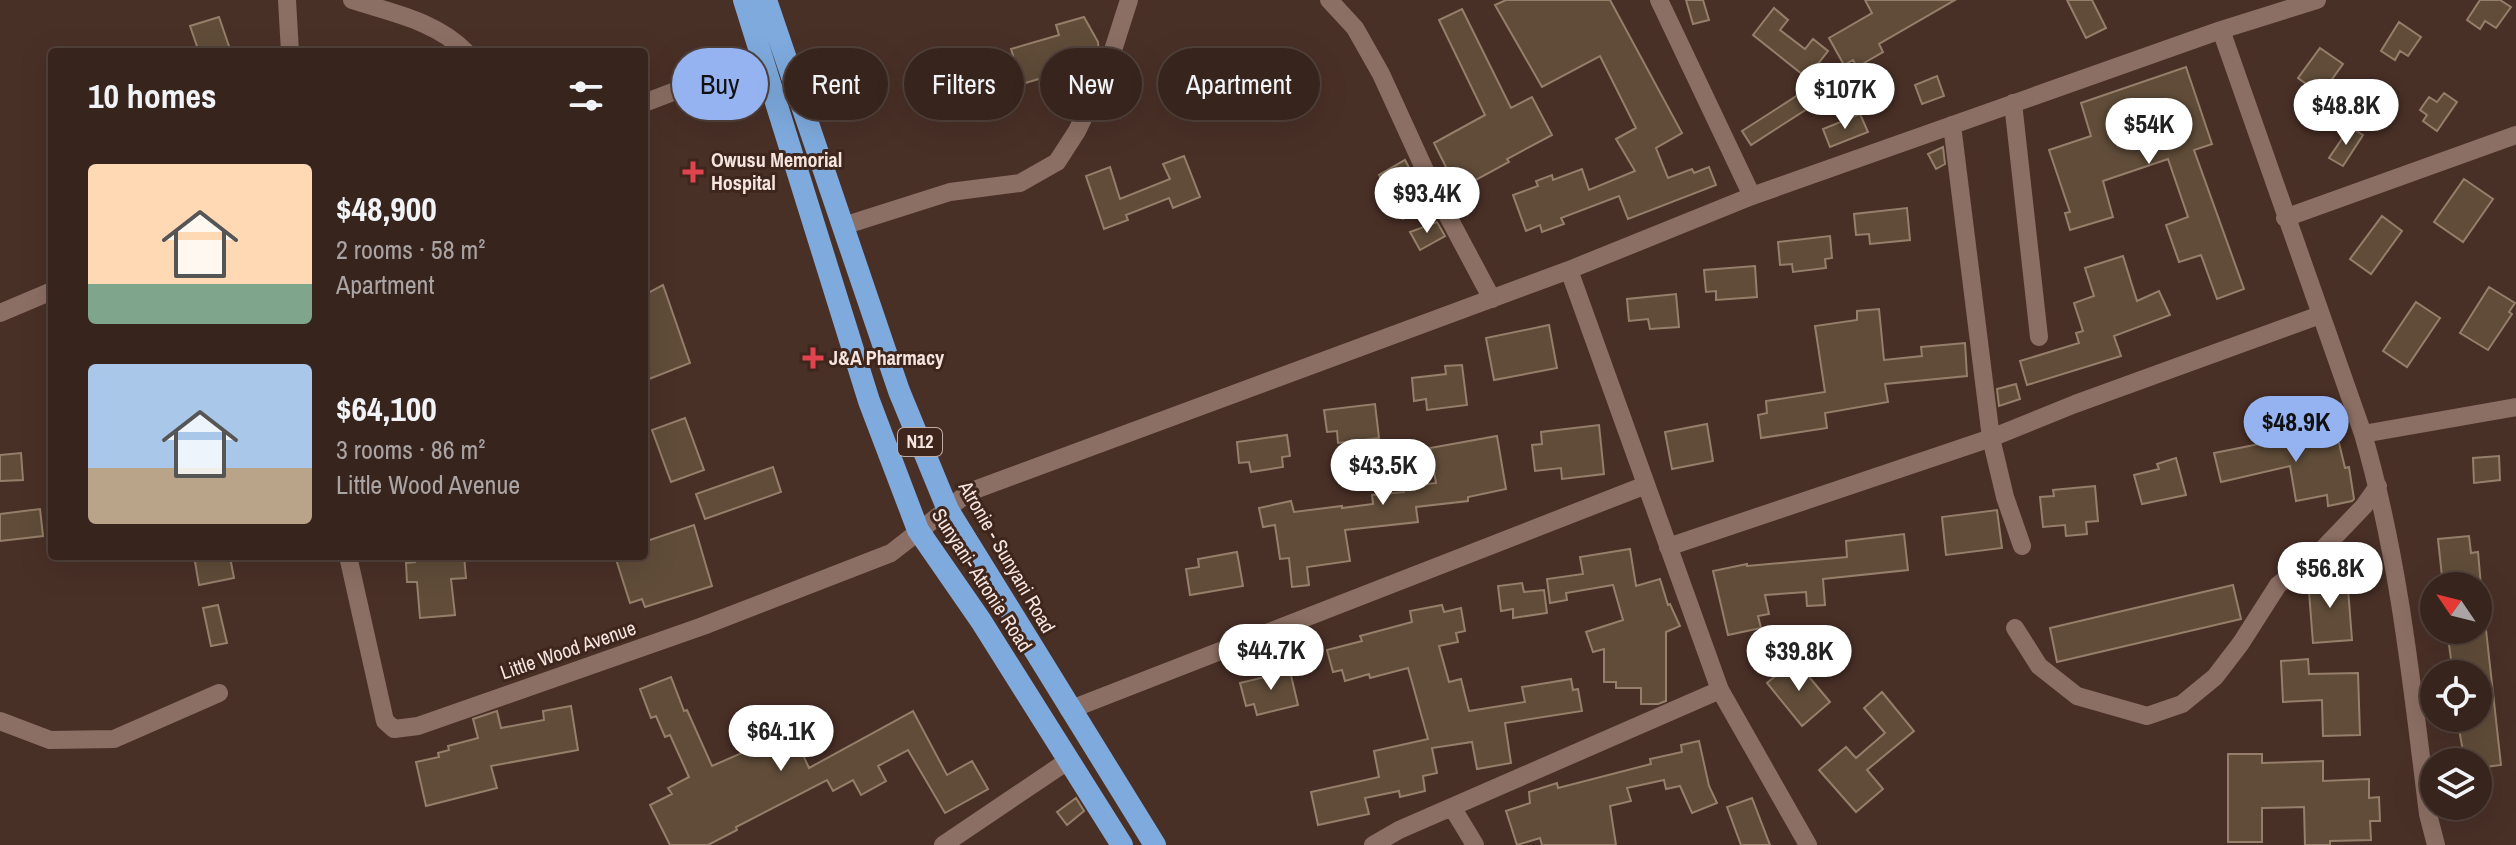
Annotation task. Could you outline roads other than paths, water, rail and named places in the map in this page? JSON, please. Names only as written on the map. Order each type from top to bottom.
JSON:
[{"type":"highway","name":"Sunyani- Atronie Road","points":[[744,0],[759,48]]},
{"type":"highway","name":"Atronie - Sunyani Road","points":[[766,0],[899,391],[948,510],[1155,845]]},
{"type":"highway","name":"Sunyani- Atronie Road","points":[[768,77],[869,401],[918,530],[981,621],[1122,845]]},
{"type":"street","points":[[287,0],[290,48]]},
{"type":"street","points":[[352,0],[426,24],[453,38],[462,48]]},
{"type":"street","points":[[843,226],[950,192],[1020,183],[1057,162],[1077,131],[1107,69],[1129,0]]},
{"type":"street","points":[[1329,0],[1355,28],[1381,74],[1434,190],[1492,299]]},
{"type":"street","points":[[1659,0],[1752,196]]},
{"type":"street","points":[[918,530],[969,492],[1569,270],[1752,196],[2221,30],[2317,0]]},
{"type":"street","points":[[2221,30],[2363,434],[2378,486],[2395,572],[2428,814],[2436,845]]},
{"type":"street","points":[[648,101],[672,92]]},
{"type":"street","points":[[2013,103],[2039,337]]},
{"type":"street","points":[[1952,125],[1991,438],[2005,497],[2022,546]]},
{"type":"street","points":[[2285,218],[2516,135]]},
{"type":"street","points":[[1569,270],[1720,690],[1808,845]]},
{"type":"street","points":[[0,313],[48,293]]},
{"type":"street","points":[[1668,547],[1991,438],[2075,404],[2320,315]]},
{"type":"street","points":[[2363,434],[2516,407]]},
{"type":"street","points":[[1069,710],[1646,485]]},
{"type":"street","points":[[2015,628],[2039,666],[2077,696],[2147,716],[2182,704],[2215,677],[2278,585],[2319,553],[2364,506],[2378,486]]},
{"type":"street","name":"Little Wood Avenue","points":[[349,560],[385,721],[394,729],[418,726],[703,626],[891,553],[918,530]]},
{"type":"street","points":[[1373,845],[1399,830],[1720,690]]},
{"type":"street","points":[[0,721],[50,740],[114,739],[219,693]]},
{"type":"street","points":[[943,845],[1069,760]]},
{"type":"street","points":[[1452,807],[1475,845]]},
{"type":"place","name":"Owusu Memorial Hospital","points":[[693,172]]},
{"type":"place","name":"J&A Pharmacy","points":[[813,358]]}]
